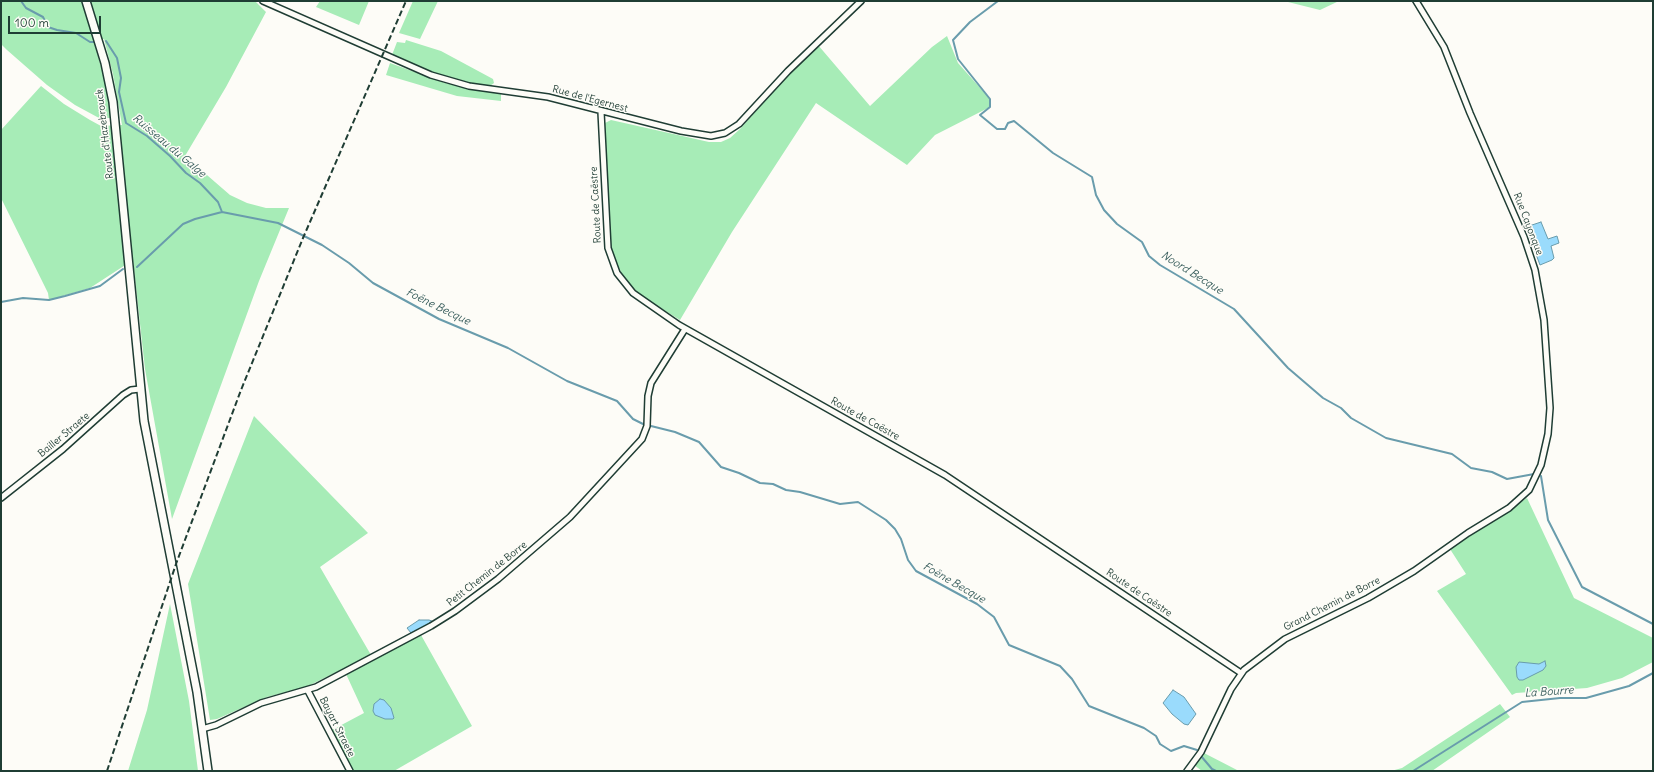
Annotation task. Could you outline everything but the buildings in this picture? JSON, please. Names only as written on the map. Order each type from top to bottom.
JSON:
[{"type":"main road","name":"Route d'Hazebrouck","points":[[86,1],[102,54],[113,102],[140,389],[151,462],[189,652],[208,771]]},
{"type":"street","name":"Rue de l'Egernest","points":[[263,1],[431,76],[470,86],[548,97],[601,112],[698,135],[714,136],[725,133],[742,120],[783,76],[861,1]]},
{"type":"street","name":"Rue Cayonque","points":[[1416,1],[1444,47],[1470,113],[1524,237],[1536,270],[1544,320],[1550,408],[1548,434],[1539,472]]},
{"type":"street","name":"Route de Caëstre","points":[[601,112],[606,236],[612,262],[623,282],[633,293],[685,329],[936,470],[1241,673]]},
{"type":"street","name":"Petit Chemin de Borre","points":[[202,729],[216,725],[261,703],[308,691],[405,641],[450,614],[492,584],[559,527],[642,439],[647,426],[648,396],[651,383],[685,329]]},
{"type":"street","name":"Bailler Straete","points":[[1,498],[63,449],[123,395],[131,390],[140,389]]},
{"type":"street","name":"Grand Chemin de Borre","points":[[1187,771],[1201,752],[1231,689],[1241,673],[1279,642],[1368,598],[1418,569],[1468,533],[1509,508],[1526,494],[1539,472]]},
{"type":"street","name":"Bayart Straete","points":[[308,691],[350,771]]},
{"type":"green space","points":[[1,1],[255,1],[266,12],[226,87],[185,156],[230,195],[247,203],[266,208],[289,208],[259,281],[172,519],[145,369],[133,260],[90,288],[49,300],[48,293],[1,198],[1,130],[41,86],[64,104],[101,126],[122,125],[113,74],[104,39],[94,42],[107,88],[112,118],[99,118],[75,105],[47,85],[1,44]]},
{"type":"green space","points":[[320,1],[369,1],[359,25],[316,7]]},
{"type":"green space","points":[[413,1],[438,1],[420,39],[399,33]]},
{"type":"green space","points":[[1284,1],[1339,1],[1320,10]]},
{"type":"green space","points":[[947,36],[958,63],[990,99],[990,107],[935,135],[907,165],[816,103],[732,232],[680,320],[638,294],[626,281],[614,259],[610,243],[605,123],[611,120],[709,142],[721,142],[730,138],[740,129],[781,83],[818,45],[870,106],[932,47]]},
{"type":"green space","points":[[406,40],[441,51],[493,79],[494,83],[490,86],[462,81],[427,71],[392,55],[397,42],[405,43]]},
{"type":"green space","points":[[390,63],[445,83],[501,94],[501,101],[457,96],[386,75]]},
{"type":"green space","points":[[254,416],[368,533],[320,567],[371,655],[306,687],[267,697],[217,719],[210,720],[188,584]]},
{"type":"green space","points":[[1527,498],[1574,598],[1653,638],[1653,662],[1622,678],[1587,688],[1516,693],[1512,695],[1437,591],[1466,574],[1450,549]]},
{"type":"green space","points":[[170,604],[189,701],[198,771],[128,771],[147,710]]},
{"type":"green space","points":[[421,635],[472,726],[394,771],[353,771],[332,730],[364,713],[346,674]]},
{"type":"green space","points":[[1500,704],[1510,717],[1432,771],[1391,771],[1402,768]]},
{"type":"green space","points":[[1204,753],[1239,771],[1202,771],[1194,765]]},
{"type":"water","points":[[1541,222],[1548,239],[1557,236],[1559,243],[1551,246],[1554,258],[1540,265],[1526,227]]},
{"type":"water","points":[[419,620],[432,621],[431,624],[411,633],[407,628]]},
{"type":"water","points":[[1545,661],[1546,666],[1543,670],[1523,680],[1519,680],[1517,677],[1516,667],[1519,662],[1539,664]]},
{"type":"water","points":[[1173,690],[1184,697],[1196,714],[1188,725],[1184,724],[1172,714],[1163,703]]},
{"type":"water","points":[[380,699],[384,700],[391,708],[393,719],[385,719],[375,715],[373,711],[374,704]]},
{"type":"waterway","name":"Ruisseau du Galge","points":[[21,1],[26,8],[43,17],[48,27],[76,33],[90,42],[94,42]]},
{"type":"waterway","name":"Noord Becque","points":[[998,1],[970,22],[953,40],[958,59],[990,99],[990,107],[980,115],[997,129],[1005,129],[1008,123],[1014,121],[1053,153],[1092,177],[1096,195],[1104,210],[1117,224],[1142,242],[1149,256],[1160,265],[1234,309],[1288,368],[1323,398],[1341,408],[1351,418],[1386,438],[1452,454],[1471,468],[1492,472],[1507,479],[1534,474]]},
{"type":"waterway","name":"Ruisseau du Galge","points":[[106,41],[117,58],[121,78],[119,92],[126,123],[147,136],[170,156],[186,173],[200,183],[218,202],[222,212]]},
{"type":"waterway","name":"Foëne Becque","points":[[137,267],[183,224],[195,219],[222,212],[278,223],[322,245],[349,263],[373,283],[439,319],[508,348],[567,381],[617,401],[633,419],[643,424]]},
{"type":"waterway","points":[[1,302],[23,298],[49,300],[65,296],[100,286],[123,269]]},
{"type":"waterway","name":"Foëne Becque","points":[[651,426],[675,432],[699,442],[721,467],[739,473],[760,483],[773,484],[786,490],[800,492],[840,504],[858,502],[886,520],[895,529],[901,539],[908,560],[916,571],[977,604],[994,617],[1009,645],[1060,666],[1072,679],[1089,706],[1144,728],[1156,736],[1160,744],[1171,751],[1184,746],[1197,750]]},
{"type":"waterway","name":"Noord Becque","points":[[1541,476],[1548,520],[1582,587],[1653,624]]},
{"type":"waterway","name":"La Bourre","points":[[1413,771],[1522,702],[1560,698],[1586,698],[1629,686],[1653,673]]},
{"type":"waterway","name":"Foëne Becque","points":[[1201,756],[1212,769],[1216,771]]},
{"type":"railway","points":[[107,771],[176,564],[241,390],[303,238],[406,1]]}]
